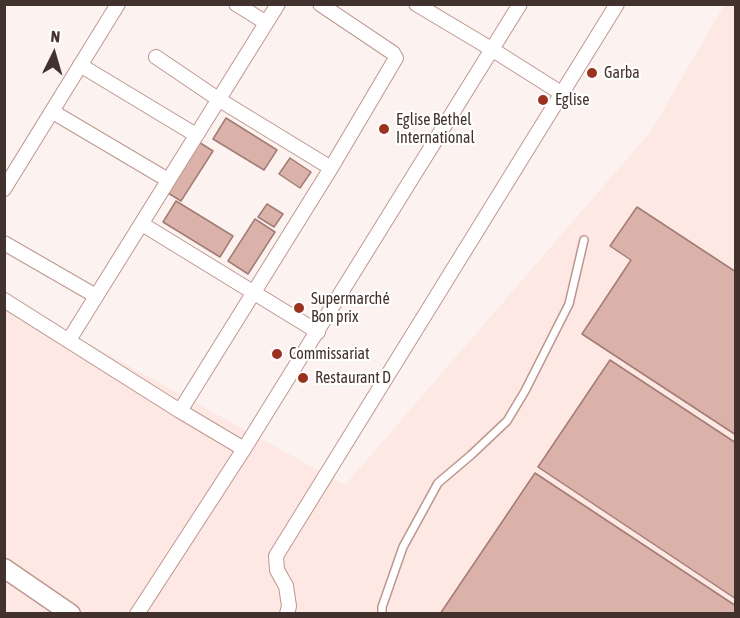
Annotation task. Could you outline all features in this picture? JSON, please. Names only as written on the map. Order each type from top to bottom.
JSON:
[{"type":"street","points":[[4,189],[118,4]]},
{"type":"street","points":[[236,4],[265,22]]},
{"type":"street","points":[[69,340],[278,4]]},
{"type":"street","points":[[180,411],[331,168],[396,58],[393,53],[320,4]]},
{"type":"street","points":[[416,4],[561,93]]},
{"type":"street","points":[[137,614],[318,332],[520,4]]},
{"type":"street","points":[[287,614],[289,606],[286,586],[277,570],[276,556],[617,4]]},
{"type":"street","points":[[156,57],[218,99],[331,168]]},
{"type":"street","points":[[80,65],[196,135]]},
{"type":"street","points":[[53,112],[168,180]]},
{"type":"street","points":[[142,224],[318,332]]},
{"type":"street","points":[[4,243],[96,296]]},
{"type":"street","points":[[4,300],[244,449]]},
{"type":"street","points":[[4,568],[71,614]]},
{"type":"lane","points":[[382,614],[382,607],[403,547],[438,483],[507,421],[525,391],[569,304],[584,240]]},
{"type":"shaded area","points":[[724,5],[735,5],[735,613],[5,613],[4,297],[345,485],[651,131]]},
{"type":"building","points":[[226,118],[277,150],[264,170],[213,139]]},
{"type":"building","points":[[194,139],[213,151],[181,201],[163,190]]},
{"type":"building","points":[[290,158],[311,172],[300,188],[279,174]]},
{"type":"building","points":[[176,201],[233,236],[220,257],[163,222]]},
{"type":"building","points":[[267,204],[283,214],[274,227],[258,217]]},
{"type":"building","points":[[637,207],[736,272],[736,435],[582,334],[631,260],[610,246]]},
{"type":"building","points":[[255,219],[275,232],[248,274],[228,261]]},
{"type":"building","points":[[610,360],[736,443],[736,599],[538,467]]},
{"type":"building","points":[[535,473],[736,606],[736,614],[440,614]]},
{"type":"place","name":"Garba","points":[[592,73]]},
{"type":"place","name":"Eglise","points":[[543,100]]},
{"type":"place","name":"Eglise Bethel International","points":[[384,129]]},
{"type":"place","name":"Supermarché Bon prix","points":[[299,308]]},
{"type":"place","name":"Commissariat","points":[[277,354]]},
{"type":"place","name":"Restaurant D","points":[[303,378]]}]
